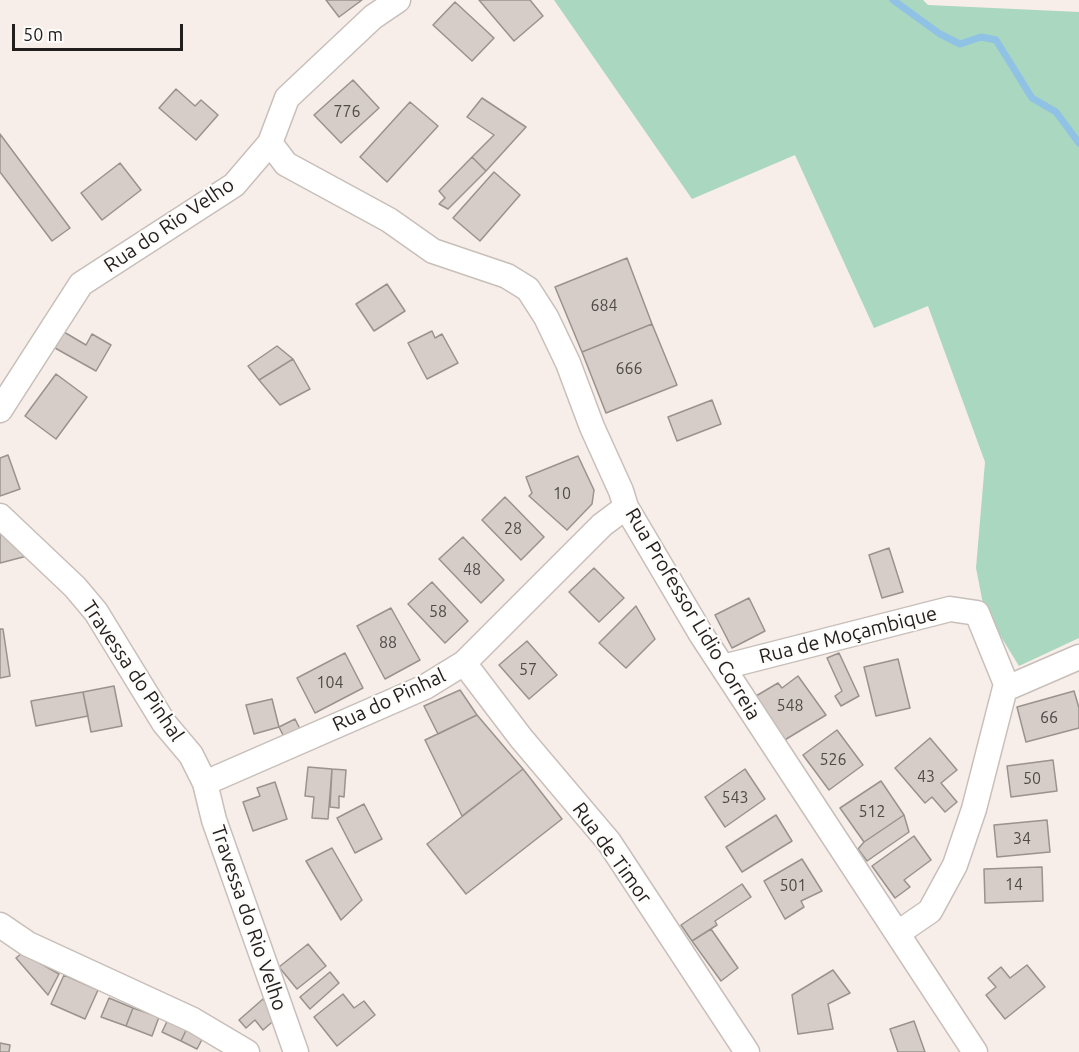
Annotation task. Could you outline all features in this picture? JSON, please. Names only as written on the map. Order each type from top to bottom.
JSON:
[{"type":"street","name":"Rua do Rio Velho","points":[[0,410],[81,284],[234,185],[270,143],[287,98],[373,17],[398,0]]},
{"type":"street","name":"Rua Professor Lidio Correia","points":[[270,143],[286,164],[389,220],[433,250],[507,276],[528,289],[546,317],[568,363],[626,507],[701,634],[975,1052]]},
{"type":"street","name":"Rua do Pinhal","points":[[205,783],[425,687],[464,663],[602,525],[626,507]]},
{"type":"street","name":"Travessa do Pinhal","points":[[0,516],[75,587],[96,612],[164,723],[191,755],[205,783]]},
{"type":"street","name":"Rua de Moçambique","points":[[723,667],[950,609],[977,613],[1006,684],[1005,689]]},
{"type":"street","points":[[898,933],[930,911],[955,865],[974,809],[1005,689],[1079,657]]},
{"type":"street","name":"Rua de Timor","points":[[464,663],[521,738],[609,842],[747,1052]]},
{"type":"street","name":"Travessa do Rio Velho","points":[[205,783],[214,820],[296,1052]]},
{"type":"street","points":[[0,926],[28,944],[194,1020],[247,1052]]},
{"type":"green space","points":[[554,0],[923,0],[928,5],[1079,12],[1079,638],[1019,666],[984,609],[976,568],[985,462],[928,306],[874,328],[795,155],[692,199]]},
{"type":"building","points":[[326,0],[362,0],[339,17]]},
{"type":"building","points":[[479,0],[530,0],[543,16],[514,41]]},
{"type":"building","points":[[455,2],[494,38],[472,61],[433,25]]},
{"type":"building","points":[[353,80],[379,108],[341,143],[314,115]]},
{"type":"building","points":[[176,89],[195,106],[201,100],[218,115],[196,140],[159,108]]},
{"type":"building","points":[[482,98],[526,127],[486,171],[472,157],[494,135],[467,117]]},
{"type":"building","points":[[410,102],[438,126],[387,182],[360,157]]},
{"type":"building","points":[[0,134],[70,228],[52,241],[0,172]]},
{"type":"building","points":[[472,157],[486,171],[448,209],[439,204],[445,198],[439,191]]},
{"type":"building","points":[[120,163],[141,190],[102,220],[81,193]]},
{"type":"building","points":[[494,172],[520,195],[480,241],[453,218]]},
{"type":"building","points":[[627,258],[652,324],[582,352],[555,287]]},
{"type":"building","points":[[387,284],[405,311],[374,331],[356,304]]},
{"type":"building","points":[[652,324],[677,385],[606,413],[582,352]]},
{"type":"building","points":[[432,331],[435,338],[442,334],[458,363],[427,379],[408,343]]},
{"type":"building","points":[[64,332],[86,345],[92,334],[111,345],[96,371],[55,348]]},
{"type":"building","points":[[277,346],[293,359],[259,380],[248,366]]},
{"type":"building","points":[[293,359],[310,389],[280,405],[259,380]]},
{"type":"building","points":[[56,374],[87,397],[56,439],[25,416]]},
{"type":"building","points":[[712,400],[721,424],[677,441],[668,417]]},
{"type":"building","points":[[8,455],[20,489],[0,496],[0,458]]},
{"type":"building","points":[[578,456],[594,490],[592,504],[567,530],[529,496],[532,493],[526,477]]},
{"type":"building","points":[[505,497],[544,537],[521,560],[482,520]]},
{"type":"building","points":[[0,524],[31,555],[0,563]]},
{"type":"building","points":[[463,537],[504,580],[481,603],[439,559]]},
{"type":"building","points":[[889,548],[903,592],[882,598],[869,555]]},
{"type":"building","points":[[594,568],[624,598],[599,622],[569,592]]},
{"type":"building","points":[[432,582],[468,621],[445,643],[408,604]]},
{"type":"building","points":[[749,598],[765,631],[732,648],[715,615]]},
{"type":"building","points":[[636,606],[655,639],[626,668],[599,643]]},
{"type":"building","points":[[391,608],[420,660],[385,679],[357,626]]},
{"type":"building","points":[[0,629],[3,629],[10,676],[0,678]]},
{"type":"building","points":[[527,641],[557,675],[529,699],[499,665]]},
{"type":"building","points":[[345,653],[363,688],[315,713],[297,678]]},
{"type":"building","points":[[839,653],[859,696],[841,706],[835,696],[842,691],[827,658]]},
{"type":"building","points":[[898,659],[910,708],[876,716],[864,667]]},
{"type":"building","points":[[798,676],[826,715],[783,741],[756,696],[778,683],[782,688]]},
{"type":"building","points":[[114,686],[122,726],[91,732],[83,692]]},
{"type":"building","points":[[460,690],[477,715],[438,734],[424,706]]},
{"type":"building","points":[[1074,691],[1079,708],[1079,728],[1026,742],[1017,707]]},
{"type":"building","points":[[83,692],[88,716],[36,726],[31,701]]},
{"type":"building","points":[[272,699],[279,727],[254,734],[246,705]]},
{"type":"building","points":[[477,715],[523,769],[462,816],[425,740]]},
{"type":"building","points":[[295,719],[301,731],[285,739],[279,727]]},
{"type":"building","points":[[837,730],[863,765],[829,790],[803,755]]},
{"type":"building","points":[[930,738],[957,770],[941,783],[957,802],[945,812],[932,797],[925,803],[895,768]]},
{"type":"building","points":[[1053,760],[1057,791],[1011,797],[1007,766]]},
{"type":"building","points":[[308,767],[332,769],[328,819],[312,818],[314,797],[305,796]]},
{"type":"building","points":[[332,769],[346,770],[344,797],[339,796],[339,808],[330,807]]},
{"type":"building","points":[[523,769],[562,819],[466,894],[427,844]]},
{"type":"building","points":[[745,769],[765,799],[725,827],[705,797]]},
{"type":"building","points":[[881,781],[904,815],[864,842],[840,808]]},
{"type":"building","points":[[275,782],[287,819],[253,831],[243,802],[260,796],[257,788]]},
{"type":"building","points":[[364,804],[382,839],[355,853],[337,818]]},
{"type":"building","points":[[776,815],[792,841],[742,872],[726,847]]},
{"type":"building","points":[[904,815],[909,832],[867,861],[858,849],[864,842]]},
{"type":"building","points":[[1047,820],[1050,852],[997,857],[994,825]]},
{"type":"building","points":[[914,836],[931,860],[904,880],[910,887],[895,898],[872,866]]},
{"type":"building","points":[[332,848],[362,900],[341,920],[306,861]]},
{"type":"building","points":[[802,859],[822,891],[801,901],[804,907],[785,919],[764,881]]},
{"type":"building","points":[[1042,867],[1043,901],[985,903],[984,869]]},
{"type":"building","points":[[742,884],[751,897],[715,921],[717,925],[692,941],[681,925]]},
{"type":"building","points":[[711,929],[738,968],[721,981],[692,941]]},
{"type":"building","points":[[308,944],[326,966],[297,989],[279,967]]},
{"type":"building","points":[[22,953],[59,974],[48,995],[16,958]]},
{"type":"building","points":[[1027,965],[1045,987],[1005,1019],[986,995],[996,987],[988,978],[1001,967],[1010,978]]},
{"type":"building","points":[[833,970],[850,993],[828,1004],[833,1029],[798,1034],[792,995]]},
{"type":"building","points":[[330,972],[339,983],[310,1009],[300,997]]},
{"type":"building","points":[[64,975],[98,990],[85,1019],[51,1004]]},
{"type":"building","points":[[343,994],[354,1008],[364,1001],[375,1015],[337,1046],[314,1017]]},
{"type":"building","points":[[109,998],[133,1008],[126,1026],[101,1017]]},
{"type":"building","points":[[263,999],[278,1017],[263,1030],[255,1020],[246,1028],[239,1020]]},
{"type":"building","points":[[133,1008],[159,1017],[152,1036],[126,1026]]},
{"type":"building","points":[[170,1015],[189,1024],[181,1041],[162,1032]]},
{"type":"building","points":[[914,1021],[925,1052],[898,1052],[890,1029]]},
{"type":"building","points":[[189,1024],[206,1032],[197,1049],[181,1041]]},
{"type":"building","points":[[0,1043],[10,1045],[9,1052],[0,1052]]},
{"type":"waterway","points":[[893,0],[940,34],[960,44],[981,37],[996,40],[1032,98],[1056,112],[1079,143]]}]
